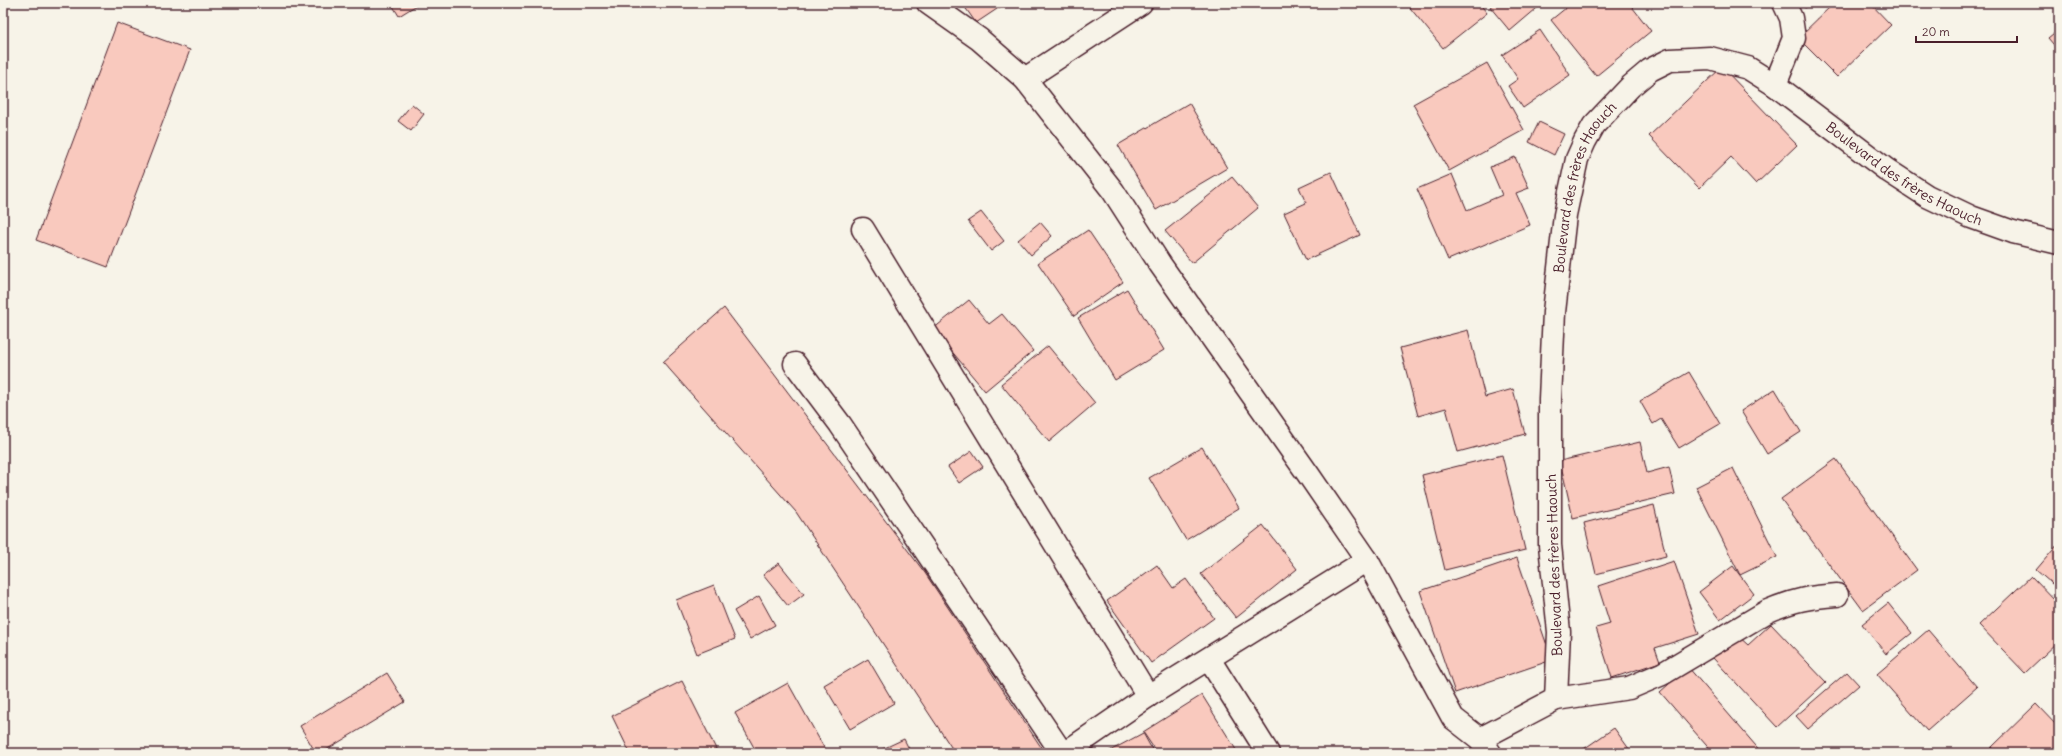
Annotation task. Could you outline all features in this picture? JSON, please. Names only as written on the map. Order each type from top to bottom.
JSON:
[{"type":"street","points":[[928,3],[979,39],[1025,79],[1112,191],[1165,270],[1367,560],[1453,718],[1485,746],[1556,699],[1629,688],[1662,674],[1768,611],[1785,603],[1802,598],[1837,595]]},
{"type":"street","points":[[1025,79],[1142,3]]},
{"type":"street","points":[[1774,85],[1794,38],[1791,18],[1784,3]]},
{"type":"street","name":"Boulevard des frères Haouch","points":[[1556,699],[1559,632],[1550,545],[1550,391],[1554,312],[1564,222],[1577,159],[1594,125],[1609,107],[1650,70],[1670,60],[1710,58],[1729,62],[1748,68],[1774,85],[1887,170],[1927,196],[1971,217],[2013,232],[2059,243]]},
{"type":"street","points":[[863,229],[1148,696]]},
{"type":"street","points":[[795,364],[840,424],[1064,753],[1148,696],[1367,560]]},
{"type":"street","points":[[1209,659],[1268,753]]},
{"type":"building","points":[[391,3],[420,3],[399,16]]},
{"type":"building","points":[[962,3],[1006,3],[976,23]]},
{"type":"building","points":[[1406,3],[1479,3],[1487,13],[1443,48]]},
{"type":"building","points":[[1495,3],[1543,3],[1510,31],[1490,7]]},
{"type":"building","points":[[1572,3],[1629,3],[1651,31],[1596,76],[1551,20]]},
{"type":"building","points":[[1801,3],[1812,3],[1805,8]]},
{"type":"building","points":[[1834,3],[1870,3],[1891,25],[1837,77],[1798,38]]},
{"type":"building","points":[[117,23],[190,50],[108,267],[36,240]]},
{"type":"building","points":[[2059,29],[2059,51],[2048,38]]},
{"type":"building","points":[[1540,30],[1570,75],[1523,108],[1508,86],[1518,79],[1502,55]]},
{"type":"building","points":[[1487,63],[1524,130],[1449,171],[1413,104]]},
{"type":"building","points":[[1722,67],[1797,145],[1756,184],[1731,157],[1699,188],[1649,136]]},
{"type":"building","points":[[1189,103],[1227,168],[1156,210],[1118,145]]},
{"type":"building","points":[[412,104],[424,114],[411,131],[398,121]]},
{"type":"building","points":[[1539,122],[1564,134],[1554,155],[1529,142]]},
{"type":"building","points":[[1515,157],[1529,188],[1516,193],[1530,225],[1448,260],[1417,189],[1452,174],[1467,210],[1502,195],[1490,167]]},
{"type":"building","points":[[1331,172],[1360,235],[1306,260],[1284,213],[1306,203],[1299,187]]},
{"type":"building","points":[[1232,177],[1258,208],[1192,263],[1165,231]]},
{"type":"building","points":[[981,212],[1004,241],[991,251],[968,221]]},
{"type":"building","points":[[1040,222],[1052,236],[1031,255],[1018,240]]},
{"type":"building","points":[[1088,230],[1123,282],[1074,316],[1038,263]]},
{"type":"building","points":[[1127,289],[1164,350],[1115,380],[1078,318]]},
{"type":"building","points":[[969,300],[989,324],[1002,314],[1033,351],[985,391],[933,329]]},
{"type":"building","points":[[724,308],[925,573],[1041,747],[1031,753],[955,753],[796,512],[663,362]]},
{"type":"building","points":[[1468,330],[1485,397],[1513,389],[1525,434],[1458,452],[1446,408],[1418,416],[1400,348]]},
{"type":"building","points":[[1048,346],[1095,403],[1049,442],[1001,384]]},
{"type":"building","points":[[1689,372],[1720,424],[1679,448],[1661,419],[1653,424],[1640,401]]},
{"type":"building","points":[[1775,389],[1801,432],[1767,454],[1741,411]]},
{"type":"building","points":[[1640,442],[1647,473],[1669,467],[1675,494],[1573,518],[1560,461]]},
{"type":"building","points":[[1202,447],[1239,508],[1186,540],[1149,478]]},
{"type":"building","points":[[972,451],[983,467],[959,483],[948,467]]},
{"type":"building","points":[[1502,455],[1525,550],[1445,570],[1422,475]]},
{"type":"building","points":[[1836,459],[1917,570],[1863,610],[1781,499]]},
{"type":"building","points":[[1733,468],[1777,557],[1740,575],[1696,487]]},
{"type":"building","points":[[1654,505],[1666,556],[1596,574],[1584,523]]},
{"type":"building","points":[[1263,525],[1297,569],[1236,618],[1201,574]]},
{"type":"building","points":[[2059,543],[2059,590],[2036,570]]},
{"type":"building","points":[[1517,558],[1552,660],[1455,693],[1420,591]]},
{"type":"building","points":[[1674,561],[1699,634],[1655,648],[1660,662],[1612,678],[1596,628],[1610,624],[1598,586]]},
{"type":"building","points":[[779,563],[804,594],[788,606],[763,575]]},
{"type":"building","points":[[1157,565],[1173,588],[1186,579],[1214,618],[1151,663],[1107,601]]},
{"type":"building","points":[[1733,566],[1754,594],[1720,620],[1699,592]]},
{"type":"building","points":[[2031,576],[2059,605],[2059,641],[2025,673],[1979,625]]},
{"type":"building","points":[[714,585],[735,639],[697,654],[676,600]]},
{"type":"building","points":[[759,596],[775,625],[750,639],[734,611]]},
{"type":"building","points":[[1888,603],[1912,633],[1886,654],[1862,624]]},
{"type":"building","points":[[1771,624],[1826,682],[1777,727],[1713,658],[1737,635],[1748,645]]},
{"type":"building","points":[[1928,630],[1977,687],[1927,731],[1877,674]]},
{"type":"building","points":[[868,659],[894,703],[850,729],[824,685]]},
{"type":"building","points":[[1688,667],[1762,753],[1713,753],[1660,692]]},
{"type":"building","points":[[1847,672],[1859,685],[1808,729],[1796,716]]},
{"type":"building","points":[[387,673],[405,702],[321,753],[316,753],[300,726]]},
{"type":"building","points":[[682,681],[718,753],[630,753],[612,716]]},
{"type":"building","points":[[788,683],[827,753],[757,753],[735,713]]},
{"type":"building","points":[[1202,695],[1238,753],[1157,753],[1143,732]]},
{"type":"building","points":[[2036,704],[2059,728],[2059,753],[1997,753],[1991,748]]},
{"type":"building","points":[[1614,728],[1632,753],[1578,753]]},
{"type":"building","points":[[1143,733],[1154,753],[1106,753]]},
{"type":"building","points":[[904,739],[911,753],[874,753]]}]
